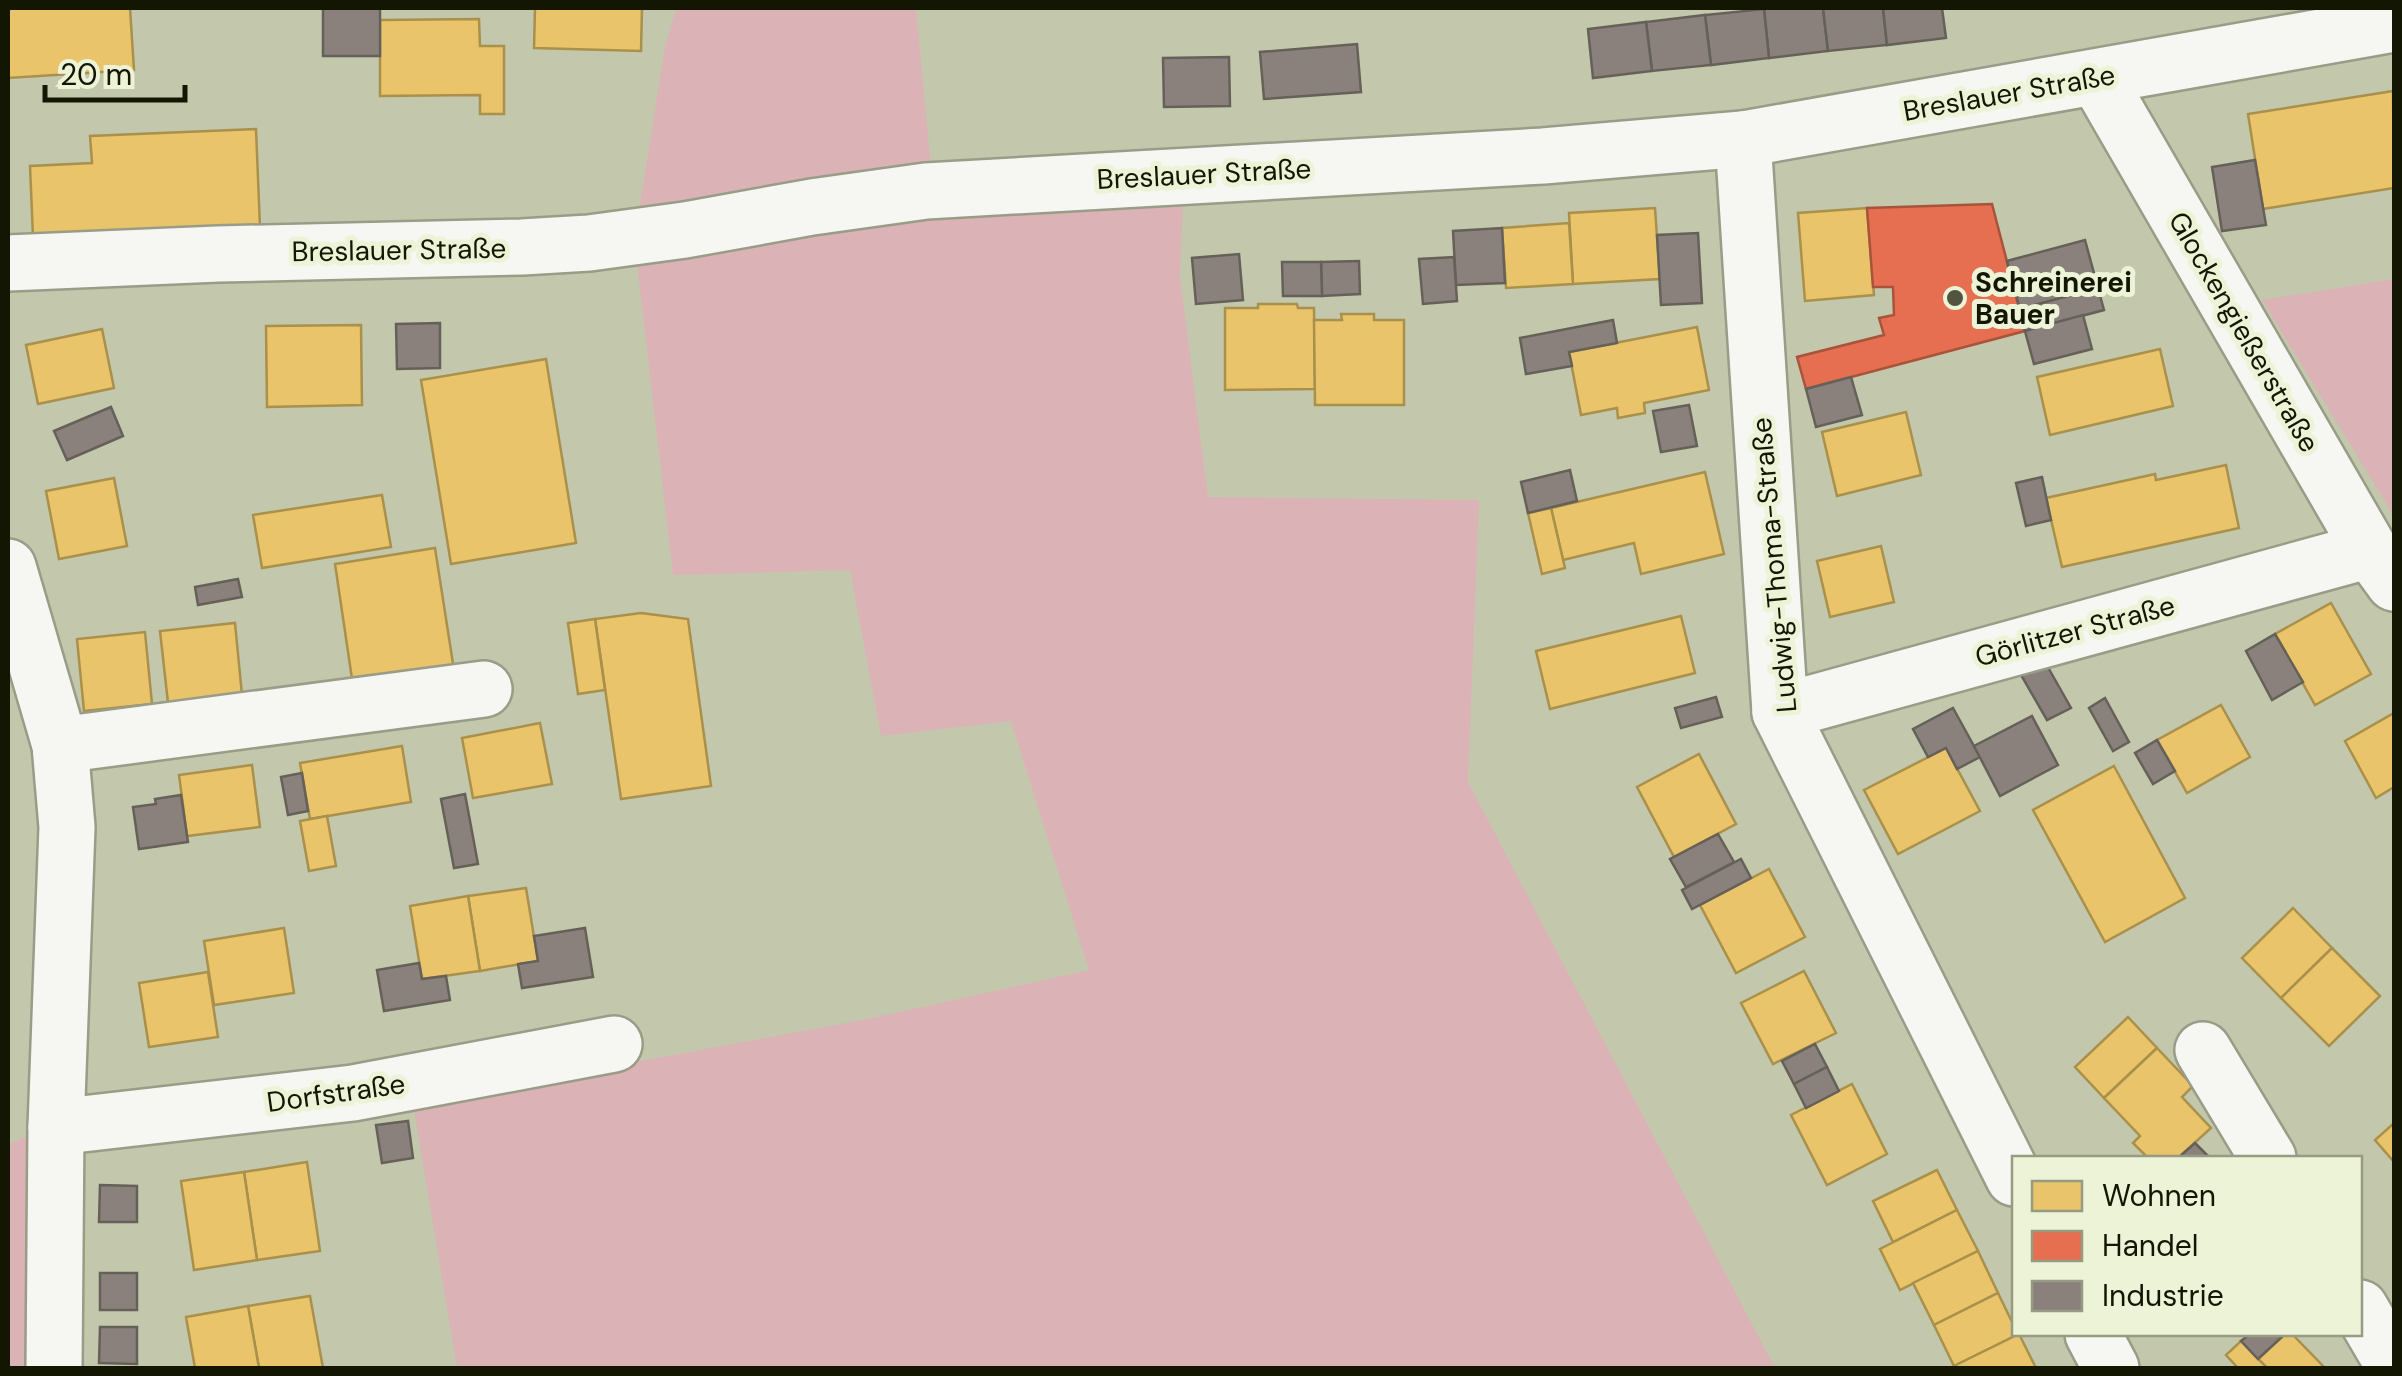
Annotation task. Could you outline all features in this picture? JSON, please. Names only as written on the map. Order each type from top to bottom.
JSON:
[{"type":"street","name":"Breslauer Straße","points":[[8,263],[522,248],[685,230],[812,206],[926,191],[1543,156],[1743,139],[2394,24]]},
{"type":"street","name":"Glockengießerstraße","points":[[2097,78],[2382,566]]},
{"type":"street","name":"Ludwig-Thoma-Straße","points":[[1743,139],[1780,712],[2012,1174]]},
{"type":"street","name":"Görlitzer Straße","points":[[1780,712],[2382,566]]},
{"type":"street","points":[[8,567],[60,745],[66,827],[56,1127],[54,1368]]},
{"type":"street","points":[[60,745],[484,690]]},
{"type":"street","name":"Dorfstraße","points":[[56,1127],[353,1093],[614,1044]]},
{"type":"street","points":[[2202,1050],[2267,1156]]},
{"type":"street","points":[[2362,1311],[2394,1366]]},
{"type":"street","points":[[2094,1336],[2110,1368]]},
{"type":"shaded area","points":[[676,8],[916,8],[931,168],[638,217],[665,47]]},
{"type":"shaded area","points":[[1183,203],[1180,277],[1208,497],[1479,500],[1468,782],[1775,1368],[457,1368],[413,1103],[868,1019],[1089,970],[1011,721],[881,736],[850,570],[673,575],[637,263],[883,222],[991,210]]},
{"type":"shaded area","points":[[2394,279],[2394,516],[2262,300]]},
{"type":"shaded area","points":[[40,1130],[37,1368],[8,1368],[8,1145]]},
{"type":"building: Wohnen","points":[[8,8],[130,8],[134,70],[8,78]]},
{"type":"building: Wohnen","points":[[535,8],[642,8],[641,51],[534,48]]},
{"type":"building: Wohnen","points":[[479,19],[480,46],[504,46],[504,114],[480,114],[480,95],[380,96],[380,20]]},
{"type":"building: Wohnen","points":[[2393,91],[2394,188],[2263,209],[2248,114]]},
{"type":"building: Wohnen","points":[[256,129],[260,227],[33,237],[30,166],[92,163],[90,136]]},
{"type":"building: Wohnen","points":[[1655,208],[1660,279],[1573,284],[1569,213]]},
{"type":"building: Wohnen","points":[[1867,208],[1874,295],[1805,301],[1798,213]]},
{"type":"building: Wohnen","points":[[1569,223],[1573,284],[1506,288],[1502,228]]},
{"type":"building: Wohnen","points":[[1258,304],[1314,308],[1315,389],[1225,390],[1225,308],[1258,308]]},
{"type":"building: Wohnen","points":[[1341,314],[1374,314],[1374,320],[1404,320],[1404,405],[1315,405],[1314,320],[1342,320]]},
{"type":"building: Wohnen","points":[[361,325],[362,405],[267,407],[266,326]]},
{"type":"building: Wohnen","points":[[1697,327],[1709,390],[1644,403],[1645,413],[1618,418],[1617,408],[1581,415],[1569,352]]},
{"type":"building: Wohnen","points":[[102,329],[114,388],[38,404],[26,345]]},
{"type":"building: Wohnen","points":[[2160,349],[2173,406],[2050,435],[2037,377]]},
{"type":"building: Wohnen","points":[[546,359],[576,543],[451,564],[421,380]]},
{"type":"building: Wohnen","points":[[1906,412],[1921,475],[1837,496],[1822,432]]},
{"type":"building: Wohnen","points":[[2226,465],[2239,528],[2062,567],[2046,498],[2155,474],[2156,480]]},
{"type":"building: Wohnen","points":[[1705,472],[1724,554],[1641,574],[1634,543],[1563,560],[1551,508]]},
{"type":"building: Wohnen","points":[[114,478],[127,546],[59,559],[46,491]]},
{"type":"building: Wohnen","points":[[382,495],[391,547],[262,568],[253,515]]},
{"type":"building: Wohnen","points":[[1551,508],[1565,568],[1542,574],[1528,513]]},
{"type":"building: Wohnen","points":[[1881,546],[1894,602],[1830,617],[1817,561]]},
{"type":"building: Wohnen","points":[[435,548],[456,683],[355,699],[335,564]]},
{"type":"building: Wohnen","points":[[2331,603],[2371,674],[2315,705],[2275,634]]},
{"type":"building: Wohnen","points":[[641,613],[688,619],[711,786],[621,799],[595,619]]},
{"type":"building: Wohnen","points":[[1681,616],[1695,673],[1550,709],[1536,651]]},
{"type":"building: Wohnen","points":[[595,619],[605,690],[578,694],[568,623]]},
{"type":"building: Wohnen","points":[[235,623],[242,695],[168,703],[160,631]]},
{"type":"building: Wohnen","points":[[145,632],[152,704],[84,711],[77,639]]},
{"type":"building: Wohnen","points":[[2221,705],[2250,757],[2187,793],[2157,740]]},
{"type":"building: Wohnen","points":[[2394,713],[2394,787],[2376,798],[2345,741]]},
{"type":"building: Wohnen","points":[[540,723],[552,784],[473,798],[462,738]]},
{"type":"building: Wohnen","points":[[402,746],[411,802],[310,819],[300,763]]},
{"type":"building: Wohnen","points":[[1946,748],[1980,811],[1898,854],[1864,790]]},
{"type":"building: Wohnen","points":[[1699,754],[1736,824],[1674,857],[1637,787]]},
{"type":"building: Wohnen","points":[[252,765],[260,827],[187,836],[179,775]]},
{"type":"building: Wohnen","points":[[2114,766],[2185,898],[2105,942],[2033,810]]},
{"type":"building: Wohnen","points":[[327,816],[336,866],[309,871],[300,821]]},
{"type":"building: Wohnen","points":[[1769,869],[1805,937],[1736,973],[1700,905]]},
{"type":"building: Wohnen","points":[[526,888],[538,961],[480,971],[468,896]]},
{"type":"building: Wohnen","points":[[468,896],[480,971],[422,979],[410,906]]},
{"type":"building: Wohnen","points":[[2293,908],[2332,948],[2281,998],[2242,958]]},
{"type":"building: Wohnen","points":[[284,928],[294,993],[214,1005],[204,941]]},
{"type":"building: Wohnen","points":[[2332,948],[2380,996],[2329,1046],[2281,998]]},
{"type":"building: Wohnen","points":[[1804,971],[1836,1033],[1773,1064],[1741,1003]]},
{"type":"building: Wohnen","points":[[208,972],[218,1037],[149,1047],[139,983]]},
{"type":"building: Wohnen","points":[[2128,1017],[2157,1048],[2104,1098],[2075,1067]]},
{"type":"building: Wohnen","points":[[2157,1048],[2193,1086],[2182,1097],[2211,1128],[2180,1156],[2146,1156],[2133,1143],[2140,1136],[2104,1098]]},
{"type":"building: Wohnen","points":[[1852,1084],[1887,1154],[1827,1185],[1791,1115]]},
{"type":"building: Wohnen","points":[[2394,1123],[2394,1162],[2375,1140]]},
{"type":"building: Wohnen","points":[[307,1162],[320,1251],[257,1260],[244,1172]]},
{"type":"building: Wohnen","points":[[1937,1170],[1957,1210],[1893,1242],[1873,1201]]},
{"type":"building: Wohnen","points":[[244,1172],[257,1260],[194,1270],[181,1181]]},
{"type":"building: Wohnen","points":[[1957,1210],[1978,1251],[1900,1290],[1880,1249]]},
{"type":"building: Wohnen","points":[[1978,1251],[1998,1293],[1934,1325],[1913,1283]]},
{"type":"building: Wohnen","points":[[1998,1293],[2015,1336],[1954,1366],[1934,1325]]},
{"type":"building: Wohnen","points":[[310,1296],[323,1368],[259,1368],[248,1306]]},
{"type":"building: Wohnen","points":[[248,1306],[259,1368],[195,1368],[186,1317]]},
{"type":"building: Wohnen","points":[[2020,1336],[2036,1368],[1956,1368]]},
{"type":"building: Wohnen","points":[[2283,1336],[2294,1336],[2325,1368],[2267,1368],[2258,1359]]},
{"type":"building: Wohnen","points":[[2241,1341],[2267,1368],[2238,1368],[2226,1355]]},
{"type":"building: Handel","name":"Schreinerei Bauer","points":[[1992,204],[2025,331],[1806,389],[1797,357],[1884,335],[1879,318],[1894,315],[1893,287],[1873,287],[1867,208]]},
{"type":"building: Industrie","points":[[323,8],[380,8],[380,56],[323,56]]},
{"type":"building: Industrie","points":[[1823,8],[1828,51],[1769,58],[1764,9]]},
{"type":"building: Industrie","points":[[1823,8],[1883,8],[1887,45],[1828,51]]},
{"type":"building: Industrie","points":[[1883,8],[1942,8],[1946,38],[1887,45]]},
{"type":"building: Industrie","points":[[1764,9],[1769,58],[1711,65],[1705,15]]},
{"type":"building: Industrie","points":[[1705,15],[1711,65],[1652,71],[1646,22]]},
{"type":"building: Industrie","points":[[1646,22],[1652,71],[1593,78],[1588,29]]},
{"type":"building: Industrie","points":[[1357,44],[1361,92],[1264,99],[1260,52]]},
{"type":"building: Industrie","points":[[1229,57],[1230,106],[1164,107],[1163,58]]},
{"type":"building: Industrie","points":[[2255,160],[2266,225],[2222,231],[2212,167]]},
{"type":"building: Industrie","points":[[1502,228],[1505,283],[1456,285],[1453,231]]},
{"type":"building: Industrie","points":[[1698,233],[1702,303],[1661,305],[1657,235]]},
{"type":"building: Industrie","points":[[2085,240],[2098,288],[2020,309],[2007,261]]},
{"type":"building: Industrie","points":[[1239,254],[1243,300],[1196,304],[1192,258]]},
{"type":"building: Industrie","points":[[1454,257],[1457,301],[1423,304],[1419,259]]},
{"type":"building: Industrie","points":[[1359,261],[1360,294],[1322,296],[1321,262]]},
{"type":"building: Industrie","points":[[1282,262],[1321,262],[1322,296],[1283,296]]},
{"type":"building: Industrie","points":[[2098,288],[2104,310],[2025,331],[2020,309]]},
{"type":"building: Industrie","points":[[2083,315],[2092,349],[2034,364],[2025,331]]},
{"type":"building: Industrie","points":[[1613,320],[1617,343],[1569,352],[1572,366],[1526,374],[1520,338]]},
{"type":"building: Industrie","points":[[440,323],[440,368],[397,369],[396,324]]},
{"type":"building: Industrie","points":[[1851,377],[1862,415],[1816,427],[1806,389]]},
{"type":"building: Industrie","points":[[1689,405],[1697,446],[1661,452],[1653,411]]},
{"type":"building: Industrie","points":[[111,407],[123,436],[67,460],[54,431]]},
{"type":"building: Industrie","points":[[1570,470],[1577,501],[1528,513],[1521,482]]},
{"type":"building: Industrie","points":[[2042,477],[2051,520],[2026,526],[2016,483]]},
{"type":"building: Industrie","points":[[238,579],[242,597],[198,605],[195,587]]},
{"type":"building: Industrie","points":[[2275,634],[2303,682],[2272,700],[2246,651]]},
{"type":"building: Industrie","points":[[2045,662],[2071,708],[2047,720],[2021,675]]},
{"type":"building: Industrie","points":[[1716,697],[1722,717],[1681,728],[1675,708]]},
{"type":"building: Industrie","points":[[2105,698],[2129,742],[2113,751],[2089,708]]},
{"type":"building: Industrie","points":[[1953,708],[1980,757],[1957,769],[1946,748],[1928,757],[1913,729]]},
{"type":"building: Industrie","points":[[2032,716],[2058,765],[2000,796],[1974,746]]},
{"type":"building: Industrie","points":[[2157,740],[2175,771],[2153,784],[2135,753]]},
{"type":"building: Industrie","points":[[302,773],[308,811],[288,815],[281,777]]},
{"type":"building: Industrie","points":[[465,794],[478,864],[454,868],[441,799]]},
{"type":"building: Industrie","points":[[181,795],[188,842],[139,849],[133,807]]},
{"type":"building: Industrie","points":[[1718,834],[1734,862],[1686,887],[1670,859]]},
{"type":"building: Industrie","points":[[1741,859],[1751,878],[1692,909],[1682,890]]},
{"type":"building: Industrie","points":[[585,928],[593,977],[522,988],[518,964],[538,961],[534,936]]},
{"type":"building: Industrie","points":[[419,963],[422,979],[446,976],[450,1000],[384,1011],[377,970]]},
{"type":"building: Industrie","points":[[1815,1044],[1827,1067],[1794,1084],[1782,1061]]},
{"type":"building: Industrie","points":[[1827,1067],[1839,1091],[1806,1108],[1794,1084]]},
{"type":"building: Industrie","points":[[408,1121],[413,1158],[382,1163],[376,1125]]},
{"type":"building: Industrie","points":[[2195,1143],[2208,1156],[2180,1156]]},
{"type":"building: Industrie","points":[[100,1185],[137,1186],[137,1222],[99,1222]]},
{"type":"building: Industrie","points":[[100,1273],[137,1273],[137,1310],[100,1310]]},
{"type":"building: Industrie","points":[[100,1327],[137,1327],[137,1364],[99,1363]]},
{"type":"building: Industrie","points":[[2247,1336],[2283,1336],[2258,1359],[2241,1341]]},
{"type":"place","name":"Schreinerei Bauer","points":[[1955,298]]}]
